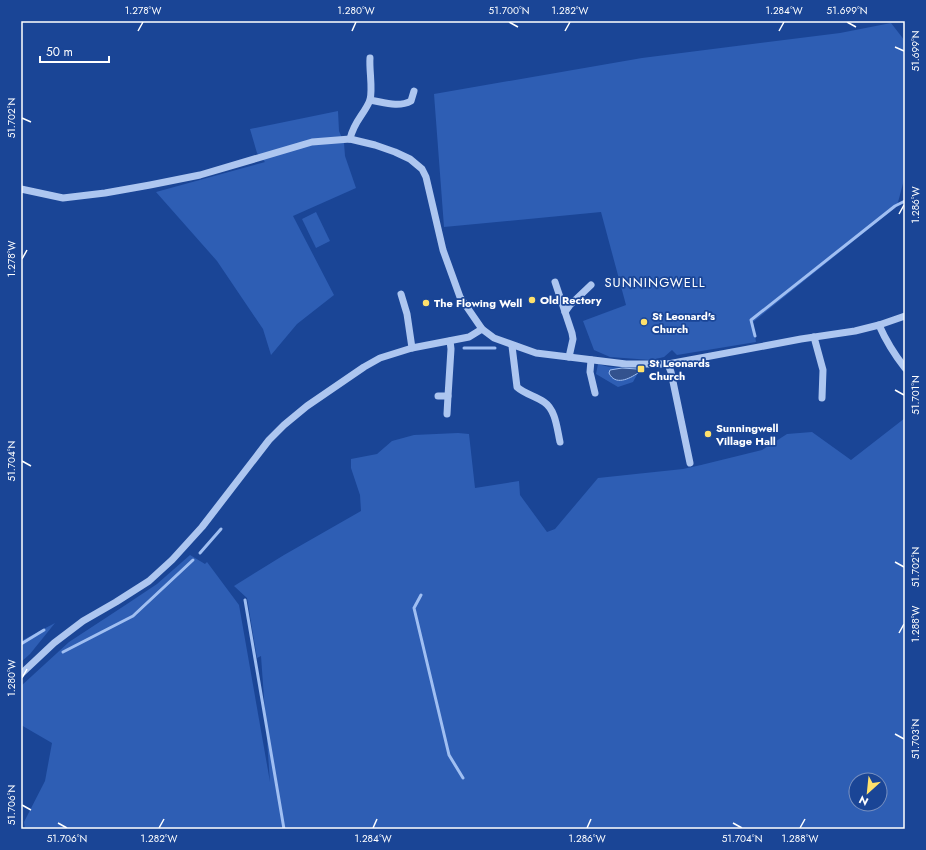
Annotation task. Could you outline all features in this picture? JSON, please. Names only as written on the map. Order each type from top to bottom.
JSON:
[{"type":"street","points":[[350,139],[352,129],[370,100],[370,58]]},
{"type":"street","points":[[370,100],[400,105],[405,104],[410,101],[414,91]]},
{"type":"street","points":[[21,189],[63,198],[105,193],[200,175],[312,142],[350,139],[395,152],[410,159],[422,169],[426,177],[443,250],[460,297],[482,328],[494,338],[512,346],[536,353],[626,364],[668,364],[814,337],[855,331],[905,316]]},
{"type":"street","points":[[555,282],[573,338],[569,357]]},
{"type":"street","points":[[565,312],[570,305],[591,285]]},
{"type":"street","points":[[401,294],[407,314],[412,348]]},
{"type":"street","points":[[879,325],[886,342],[905,368]]},
{"type":"street","points":[[21,674],[54,643],[83,621],[149,581],[172,560],[202,527],[269,440],[307,406],[364,367],[380,358],[412,348],[469,336],[482,328]]},
{"type":"street","points":[[814,337],[823,370],[822,398]]},
{"type":"street","points":[[448,414],[451,349],[450,341]]},
{"type":"street","points":[[512,346],[514,388],[544,402],[548,406],[552,412],[560,442]]},
{"type":"street","points":[[592,360],[590,372],[595,393]]},
{"type":"street","points":[[668,364],[690,463]]},
{"type":"street","points":[[438,396],[448,396]]},
{"type":"shaded area","points":[[891,23],[905,41],[905,176],[897,206],[753,322],[756,342],[677,355],[672,350],[664,357],[651,360],[610,357],[594,350],[583,321],[626,305],[601,212],[444,227],[434,94],[642,58],[840,33]]},
{"type":"shaded area","points":[[338,111],[339,131],[344,143],[345,156],[356,188],[293,216],[334,295],[297,324],[271,355],[263,329],[217,261],[156,192],[265,162],[257,153],[250,129]]},
{"type":"shaded area","points":[[316,212],[330,241],[316,248],[302,219]]},
{"type":"shaded area","points":[[598,364],[609,367],[640,369],[633,382],[618,387],[596,374]]},
{"type":"shaded area","points":[[622,368],[637,369],[638,373],[626,379],[618,380],[612,377],[609,373],[610,370]]},
{"type":"shaded area","points":[[905,418],[905,829],[25,829],[24,822],[45,781],[52,743],[21,725],[21,686],[69,642],[157,584],[190,555],[205,564],[207,562],[239,605],[270,782],[261,656],[257,658],[247,598],[234,586],[284,555],[361,511],[360,495],[351,468],[351,459],[377,454],[392,441],[414,435],[469,434],[475,488],[519,481],[520,495],[547,532],[555,529],[598,478],[683,469],[762,450],[787,434],[812,432],[851,460]]},
{"type":"shaded area","points":[[55,623],[30,654],[21,662],[21,641]]},
{"type":"waterway","points":[[755,336],[751,320],[895,206],[905,201]]},
{"type":"waterway","points":[[464,348],[495,348]]},
{"type":"waterway","points":[[200,553],[221,529]]},
{"type":"waterway","points":[[63,652],[133,616],[193,560]]},
{"type":"waterway","points":[[421,595],[414,608],[449,755],[463,778]]},
{"type":"waterway","points":[[245,600],[284,829]]},
{"type":"waterway","points":[[21,644],[44,630]]},
{"type":"place","name":"Old Rectory","points":[[532,300]]},
{"type":"place","name":"The Flowing Well","points":[[426,303]]},
{"type":"place","name":"St Leonard's Church","points":[[644,322]]},
{"type":"place","name":"St Leonards Church","points":[[641,369]]},
{"type":"place","name":"Sunningwell Village Hall","points":[[708,434]]},
{"type":"district","name":"SUNNINGWELL","points":[[655,282]]}]
